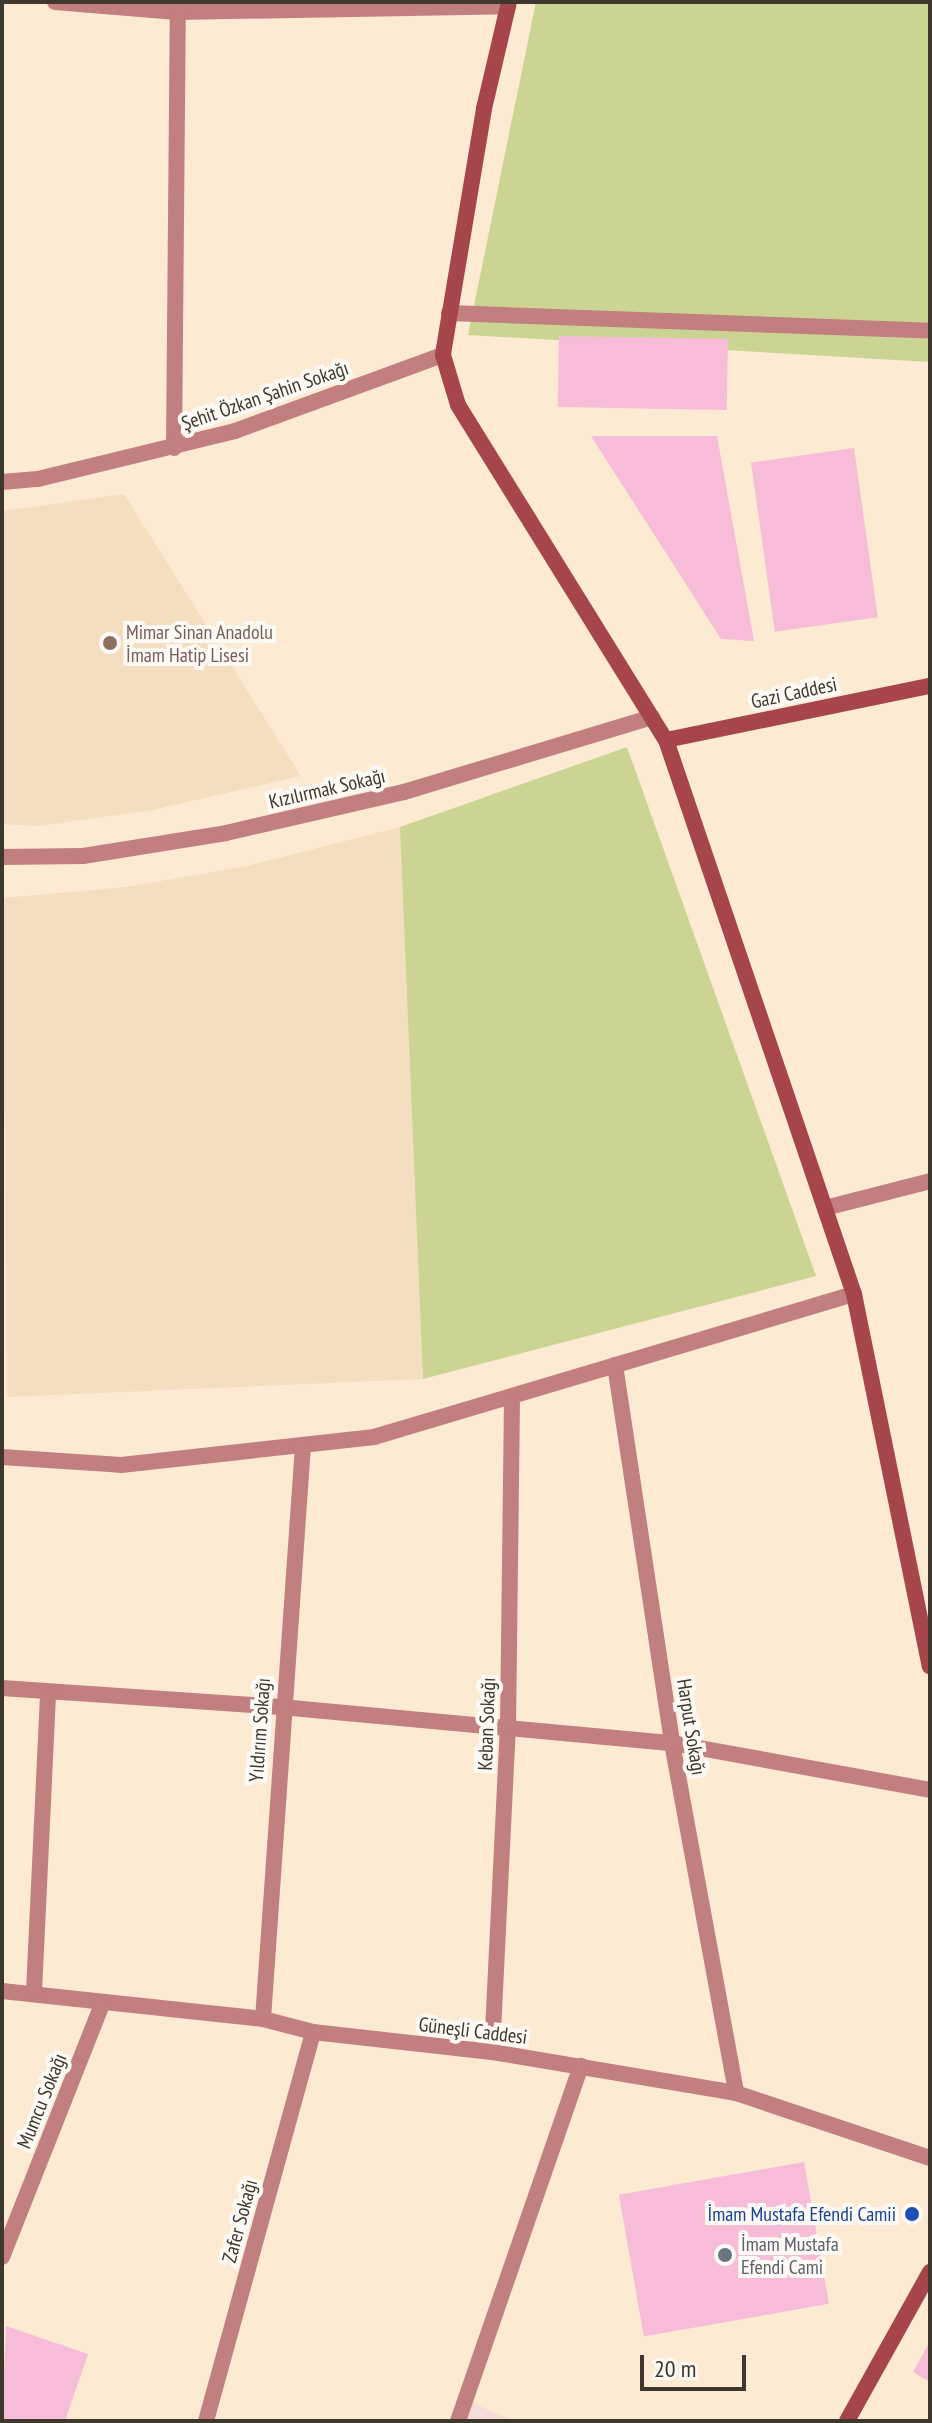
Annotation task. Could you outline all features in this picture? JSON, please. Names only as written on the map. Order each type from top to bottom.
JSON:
[{"type":"street","points":[[55,2],[178,7],[509,4],[484,109],[443,355],[458,405],[666,740],[854,1294],[924,1610],[930,1666]]},
{"type":"street","points":[[174,448],[178,7]]},
{"type":"street","points":[[449,313],[930,331]]},
{"type":"street","name":"Şehit Özkan Şahin Sokağı","points":[[2,482],[38,479],[235,431],[443,355]]},
{"type":"street","name":"Gazi Caddesi","points":[[666,740],[930,686]]},
{"type":"street","name":"Kızılırmak Sokağı","points":[[2,857],[83,856],[226,833],[404,792],[652,717]]},
{"type":"street","points":[[825,1208],[930,1181]]},
{"type":"street","points":[[2,1457],[121,1465],[374,1437],[854,1294]]},
{"type":"street","name":"Harput Sokağı","points":[[615,1365],[672,1743],[736,2093]]},
{"type":"street","name":"Keban Sokağı","points":[[492,2052],[508,1727],[512,1396]]},
{"type":"street","name":"Yıldırım Sokağı","points":[[263,2019],[281,1707],[303,1445]]},
{"type":"street","points":[[2,1688],[281,1707],[672,1743],[930,1790]]},
{"type":"street","points":[[34,1992],[48,1692]]},
{"type":"street","name":"Güneşli Caddesi","points":[[2,1991],[34,1992],[102,2004],[263,2019],[313,2032],[492,2052],[736,2093],[930,2158]]},
{"type":"street","name":"Mumcu Sokağı","points":[[2,2257],[102,2004]]},
{"type":"street","name":"Zafer Sokağı","points":[[206,2421],[313,2032]]},
{"type":"street","points":[[458,2421],[581,2066]]},
{"type":"street","points":[[847,2421],[930,2272]]},
{"type":"shaded area","name":"Mimar Sinan Anadolu İmam Hatip Lisesi","points":[[124,494],[301,776],[153,810],[39,826],[2,824],[2,511]]},
{"type":"shaded area","points":[[400,827],[423,1379],[7,1397],[2,898],[126,887],[247,866]]},
{"type":"shaded area","points":[[463,2399],[515,2421],[455,2421]]},
{"type":"green space","points":[[536,2],[930,2],[930,362],[468,335]]},
{"type":"green space","points":[[627,747],[816,1276],[423,1379],[400,827]]},
{"type":"building","points":[[559,336],[728,339],[727,410],[558,407]]},
{"type":"building","points":[[591,436],[717,436],[754,641],[721,639]]},
{"type":"building","points":[[854,448],[878,617],[775,632],[751,462]]},
{"type":"building","name":"İmam Mustafa Efendi Cami","points":[[804,2162],[829,2304],[644,2336],[619,2195]]},
{"type":"building","points":[[6,2326],[88,2354],[65,2421],[2,2421]]},
{"type":"building","points":[[930,2341],[930,2382],[913,2372]]},
{"type":"place","name":"Mimar Sinan Anadolu İmam Hatip Lisesi","points":[[110,643]]},
{"type":"place","name":"İmam Mustafa Efendi Camii","points":[[912,2214]]},
{"type":"place","name":"İmam Mustafa Efendi Cami","points":[[725,2255]]}]
